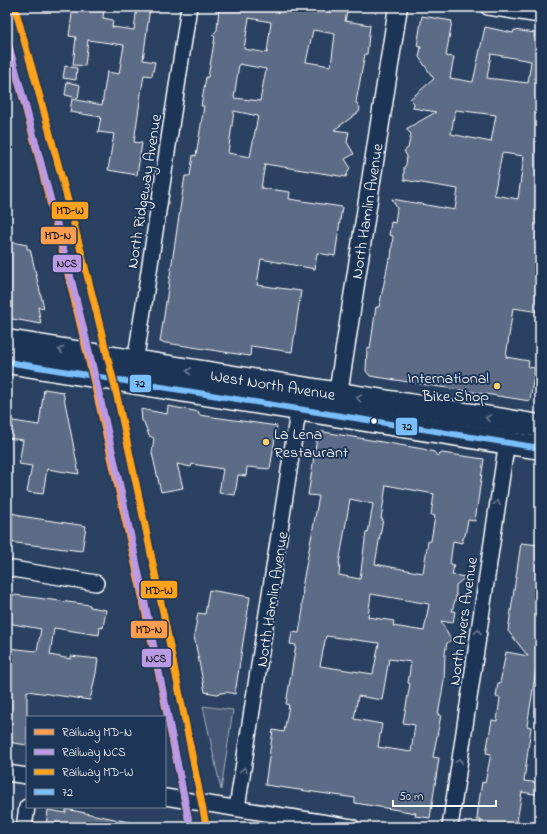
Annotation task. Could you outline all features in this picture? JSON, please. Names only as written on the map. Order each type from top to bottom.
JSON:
[{"type":"main road","name":"West North Avenue","points":[[7,341],[134,372],[337,405],[540,448]]},
{"type":"main road","name":"West North Avenue","points":[[7,362],[134,372]]},
{"type":"main road","name":"West North Avenue","points":[[337,405],[510,421],[540,426]]},
{"type":"street","name":"North Ridgeway Avenue","points":[[134,372],[189,7]]},
{"type":"street","name":"North Hamlin Avenue","points":[[337,405],[398,7]]},
{"type":"street","points":[[488,7],[540,15]]},
{"type":"street","name":"North Hamlin Avenue","points":[[237,808],[287,497],[301,399]]},
{"type":"street","name":"North Avers Avenue","points":[[450,827],[510,421]]},
{"type":"street","points":[[7,568],[96,583]]},
{"type":"street","points":[[7,773],[26,776]]},
{"type":"street","points":[[166,797],[352,827]]},
{"type":"street","points":[[24,827],[28,808]]},
{"type":"shaded area","points":[[203,706],[233,710],[221,790]]},
{"type":"building","points":[[73,7],[104,7],[103,18],[113,20],[112,27],[134,30],[137,7],[150,7],[143,60],[155,62],[152,76],[144,75],[142,87],[134,142],[142,143],[137,175],[108,170],[114,134],[98,132],[101,117],[70,112],[72,99],[102,105],[107,72],[119,74],[124,45],[88,40],[85,66],[73,65],[76,37],[69,36]]},
{"type":"building","points":[[219,7],[348,7],[345,21],[370,25],[367,54],[365,54],[356,102],[360,108],[359,112],[334,130],[349,132],[347,142],[354,154],[345,159],[350,167],[346,177],[265,164],[261,188],[290,192],[289,199],[342,207],[335,256],[317,253],[315,269],[261,259],[257,285],[301,291],[292,352],[251,346],[250,356],[160,342],[185,176],[190,176],[193,155],[196,156],[204,106],[201,106],[215,37],[212,35],[217,30]],"holes":[[[249,18],[271,22],[267,53],[244,49]],[[313,30],[335,34],[331,66],[306,62]],[[239,64],[266,69],[260,101],[234,98]],[[234,111],[258,116],[250,157],[228,153]]]},
{"type":"building","points":[[422,16],[452,21],[446,56],[454,57],[450,78],[473,82],[485,27],[513,33],[514,30],[535,33],[534,37],[540,38],[540,304],[539,312],[513,308],[506,357],[529,361],[528,367],[535,368],[530,401],[370,376],[366,371],[367,348],[370,349],[376,307],[379,307],[389,259],[391,259],[393,236],[389,235],[391,222],[395,223],[397,208],[392,199],[455,210],[458,189],[404,180],[404,167],[406,165],[407,156],[404,151],[408,148],[411,134],[406,129],[436,112],[413,108],[414,103],[410,99],[434,79],[419,57],[421,47],[417,46]],"holes":[[[491,54],[531,61],[528,83],[487,78]],[[455,110],[496,115],[491,142],[451,134]],[[502,153],[524,156],[518,199],[494,195]]]},
{"type":"building","points":[[65,66],[77,68],[76,80],[63,78]]},
{"type":"building","points":[[67,82],[80,85],[78,98],[65,95]]},
{"type":"building","points":[[7,241],[27,245],[27,249],[30,249],[44,308],[38,307],[41,324],[7,318]]},
{"type":"building","points":[[44,389],[63,392],[79,474],[47,469],[43,494],[27,492],[32,466],[19,464],[23,440],[7,438],[7,420],[39,425]]},
{"type":"building","points":[[168,406],[199,412],[199,415],[277,426],[270,469],[247,467],[246,476],[238,475],[235,495],[219,493],[223,469],[192,464],[191,467],[177,464],[183,488],[161,492],[152,453],[154,438],[149,436],[144,422],[142,421],[141,409],[167,414]]},
{"type":"building","points":[[318,431],[423,449],[434,452],[437,456],[442,453],[484,459],[475,521],[468,520],[462,543],[453,541],[450,564],[454,565],[452,575],[466,577],[456,585],[456,597],[452,611],[455,611],[453,623],[441,621],[451,640],[447,643],[445,653],[444,681],[438,715],[441,715],[433,757],[439,758],[430,818],[415,816],[416,813],[355,803],[355,798],[265,785],[273,730],[284,732],[289,705],[286,704],[296,645],[290,644],[292,632],[299,633],[303,610],[303,582],[319,496],[308,495]],"holes":[[[386,485],[434,494],[431,515],[435,516],[431,541],[428,541],[423,573],[375,564],[383,519],[381,519]],[[350,499],[373,504],[368,533],[366,532],[360,579],[339,575],[339,564]],[[371,594],[429,604],[424,631],[393,626],[394,621],[368,617]],[[326,636],[379,643],[373,674],[320,666]],[[389,659],[411,662],[408,683],[410,684],[403,723],[415,725],[411,752],[378,747],[382,724],[354,719],[358,696],[382,700]]]},
{"type":"building","points":[[7,512],[20,516],[86,526],[82,551],[8,542]]},
{"type":"building","points":[[521,543],[540,545],[540,670],[536,669],[527,726],[531,727],[524,781],[540,783],[540,795],[522,792],[516,827],[480,827],[481,820],[477,820],[478,808],[482,782],[485,783],[491,754],[486,753],[492,720],[497,721],[500,698],[496,697],[506,652],[528,656],[508,631]]},
{"type":"building","points":[[209,590],[250,597],[235,694],[226,692],[217,694],[205,692],[194,636],[198,613],[205,614]]},
{"type":"building","points":[[7,594],[90,605],[90,607],[106,610],[103,628],[100,627],[99,635],[54,628],[50,655],[71,659],[71,656],[98,659],[90,700],[27,691],[26,745],[7,742],[7,648],[37,651],[41,629],[7,623]]},
{"type":"building","points":[[66,809],[129,822],[128,827],[46,827],[48,810],[66,813]]},
{"type":"rail line","name":"MD-W","points":[[15,8],[66,193],[113,379],[126,435],[206,825]]},
{"type":"rail line","name":"NCS","points":[[7,39],[61,237],[98,387],[141,583],[190,827]]},
{"type":"rail line","name":"MD-N","points":[[7,40],[59,236],[106,432],[190,827]]},
{"type":"transit line","name":"72","points":[[7,362],[540,448]]},
{"type":"place","name":"International Bike Shop","points":[[497,386]]},
{"type":"place","name":"La Lena Restaurant","points":[[266,442]]}]
